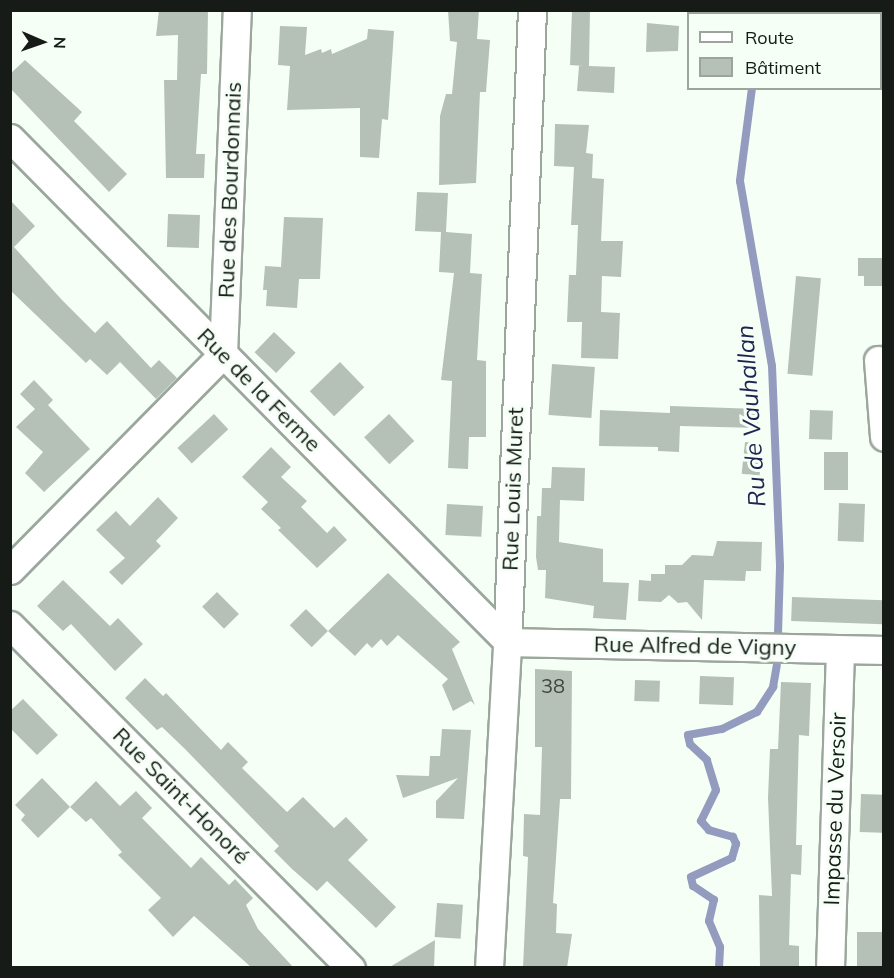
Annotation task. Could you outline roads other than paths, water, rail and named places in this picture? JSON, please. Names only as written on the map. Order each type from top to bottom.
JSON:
[{"type":"street","name":"Rue des Bourdonnais","points":[[223,354],[237,10]]},
{"type":"street","name":"Rue Louis Muret","points":[[489,968],[507,642],[532,10]]},
{"type":"street","name":"Rue de la Ferme","points":[[10,138],[507,642]]},
{"type":"street","points":[[10,570],[223,354]]},
{"type":"street","points":[[878,360],[884,437]]},
{"type":"street","name":"Rue Saint-Honoré","points":[[10,625],[351,968]]},
{"type":"street","name":"Rue Alfred de Vigny","points":[[507,642],[884,650]]},
{"type":"street","name":"Impasse du Versoir","points":[[830,968],[840,650]]},
{"type":"waterway","name":"Ru de Vauhallan","points":[[752,90],[740,181],[772,366],[780,567],[778,634]]},
{"type":"waterway","name":"Ru de Vauhallan","points":[[719,968],[720,947],[709,921],[714,900],[693,886],[691,877],[732,858],[736,844],[733,837],[709,830],[701,821],[716,790],[707,760],[690,744],[688,735],[722,729],[757,712],[773,687],[777,665]]}]
